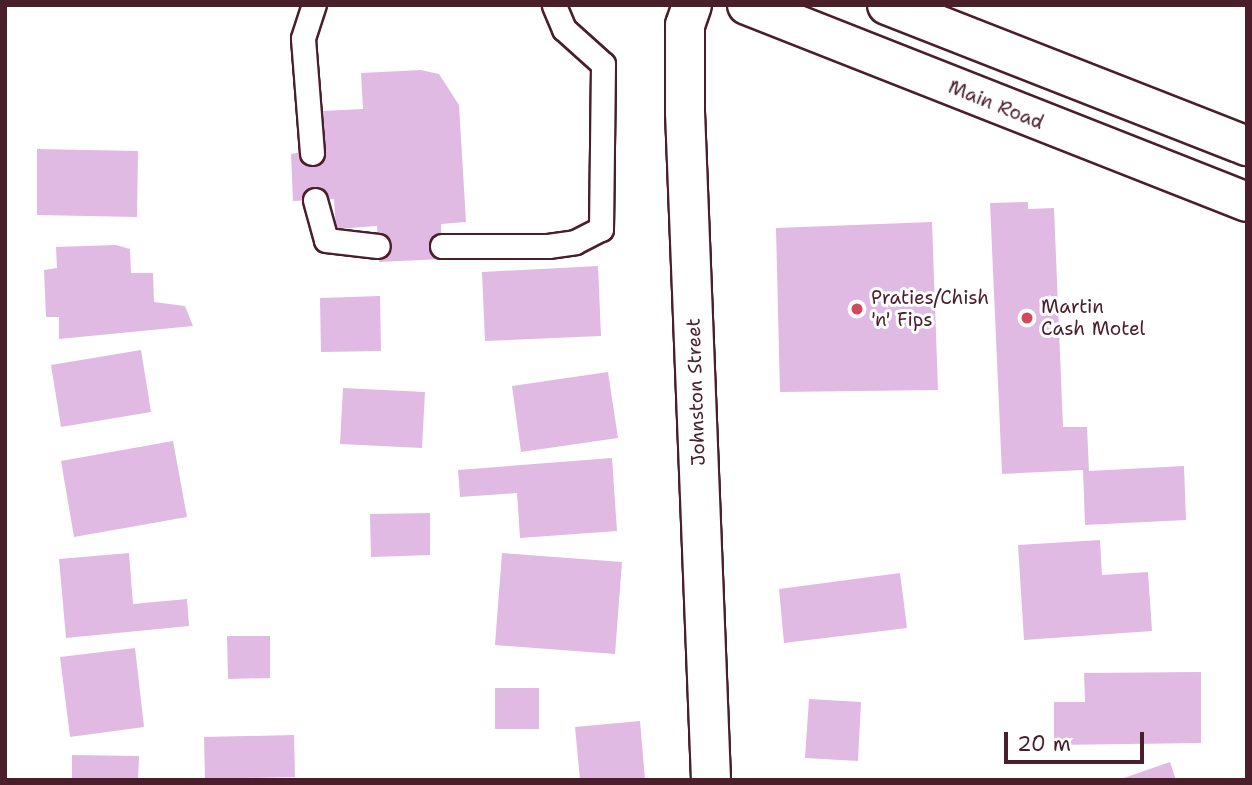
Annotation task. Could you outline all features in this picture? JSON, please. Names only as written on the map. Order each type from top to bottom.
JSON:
[{"type":"main road","name":"Johnston Street","points":[[692,5],[685,25],[685,112],[711,780]]},
{"type":"main road","name":"Main Road","points":[[747,5],[1247,202]]},
{"type":"main road","points":[[887,5],[1247,146]]},
{"type":"lane","points":[[312,153],[303,38],[314,5]]},
{"type":"lane","points":[[442,246],[548,246],[601,229],[603,64],[564,29],[554,5]]},
{"type":"lane","points":[[315,200],[326,240],[378,246]]},
{"type":"building","points":[[421,70],[439,74],[459,105],[466,222],[441,224],[442,259],[379,262],[377,226],[336,229],[334,199],[293,201],[291,154],[324,148],[322,111],[363,109],[361,73]]},
{"type":"building","points":[[37,149],[138,151],[137,217],[37,215]]},
{"type":"building","name":"Martin Cash Motel","points":[[1028,202],[1028,209],[1054,208],[1063,427],[1087,427],[1089,471],[1184,466],[1186,520],[1085,525],[1083,470],[1002,474],[990,203]]},
{"type":"building","name":"Praties/Chish 'n' Fips","points":[[932,222],[938,390],[780,392],[776,228]]},
{"type":"building","points":[[116,245],[130,249],[131,273],[153,273],[154,302],[185,306],[193,326],[59,339],[59,317],[46,317],[44,270],[57,268],[56,247]]},
{"type":"building","points":[[598,266],[601,336],[485,341],[482,272]]},
{"type":"building","points":[[380,296],[381,351],[321,352],[320,298]]},
{"type":"building","points":[[141,350],[151,412],[61,427],[51,365]]},
{"type":"building","points":[[608,372],[618,438],[521,452],[512,386]]},
{"type":"building","points":[[343,388],[425,392],[422,448],[340,444]]},
{"type":"building","points":[[173,441],[187,517],[74,537],[61,461]]},
{"type":"building","points":[[612,458],[617,531],[520,538],[517,493],[460,497],[458,470]]},
{"type":"building","points":[[430,513],[430,555],[371,557],[370,514]]},
{"type":"building","points":[[1100,540],[1102,575],[1148,572],[1152,631],[1024,640],[1018,545]]},
{"type":"building","points":[[129,553],[133,604],[187,599],[189,626],[66,638],[59,559]]},
{"type":"building","points":[[502,553],[622,562],[615,654],[495,645]]},
{"type":"building","points":[[900,573],[907,628],[784,643],[779,589]]},
{"type":"building","points":[[227,636],[270,636],[270,678],[228,679]]},
{"type":"building","points":[[135,648],[144,727],[70,737],[60,657]]},
{"type":"building","points":[[1201,672],[1201,743],[1054,745],[1054,702],[1085,702],[1084,673]]},
{"type":"building","points":[[495,688],[539,688],[539,729],[495,729]]},
{"type":"building","points":[[809,699],[861,702],[858,761],[805,758]]},
{"type":"building","points":[[640,721],[645,780],[580,780],[575,727]]},
{"type":"building","points":[[294,735],[295,777],[205,779],[204,737]]},
{"type":"building","points":[[72,755],[139,756],[138,780],[72,780]]},
{"type":"building","points":[[1170,762],[1176,780],[1121,780],[1121,779]]},
{"type":"place","name":"Praties/Chish 'n' Fips","points":[[857,309]]},
{"type":"place","name":"Martin Cash Motel","points":[[1027,318]]}]
